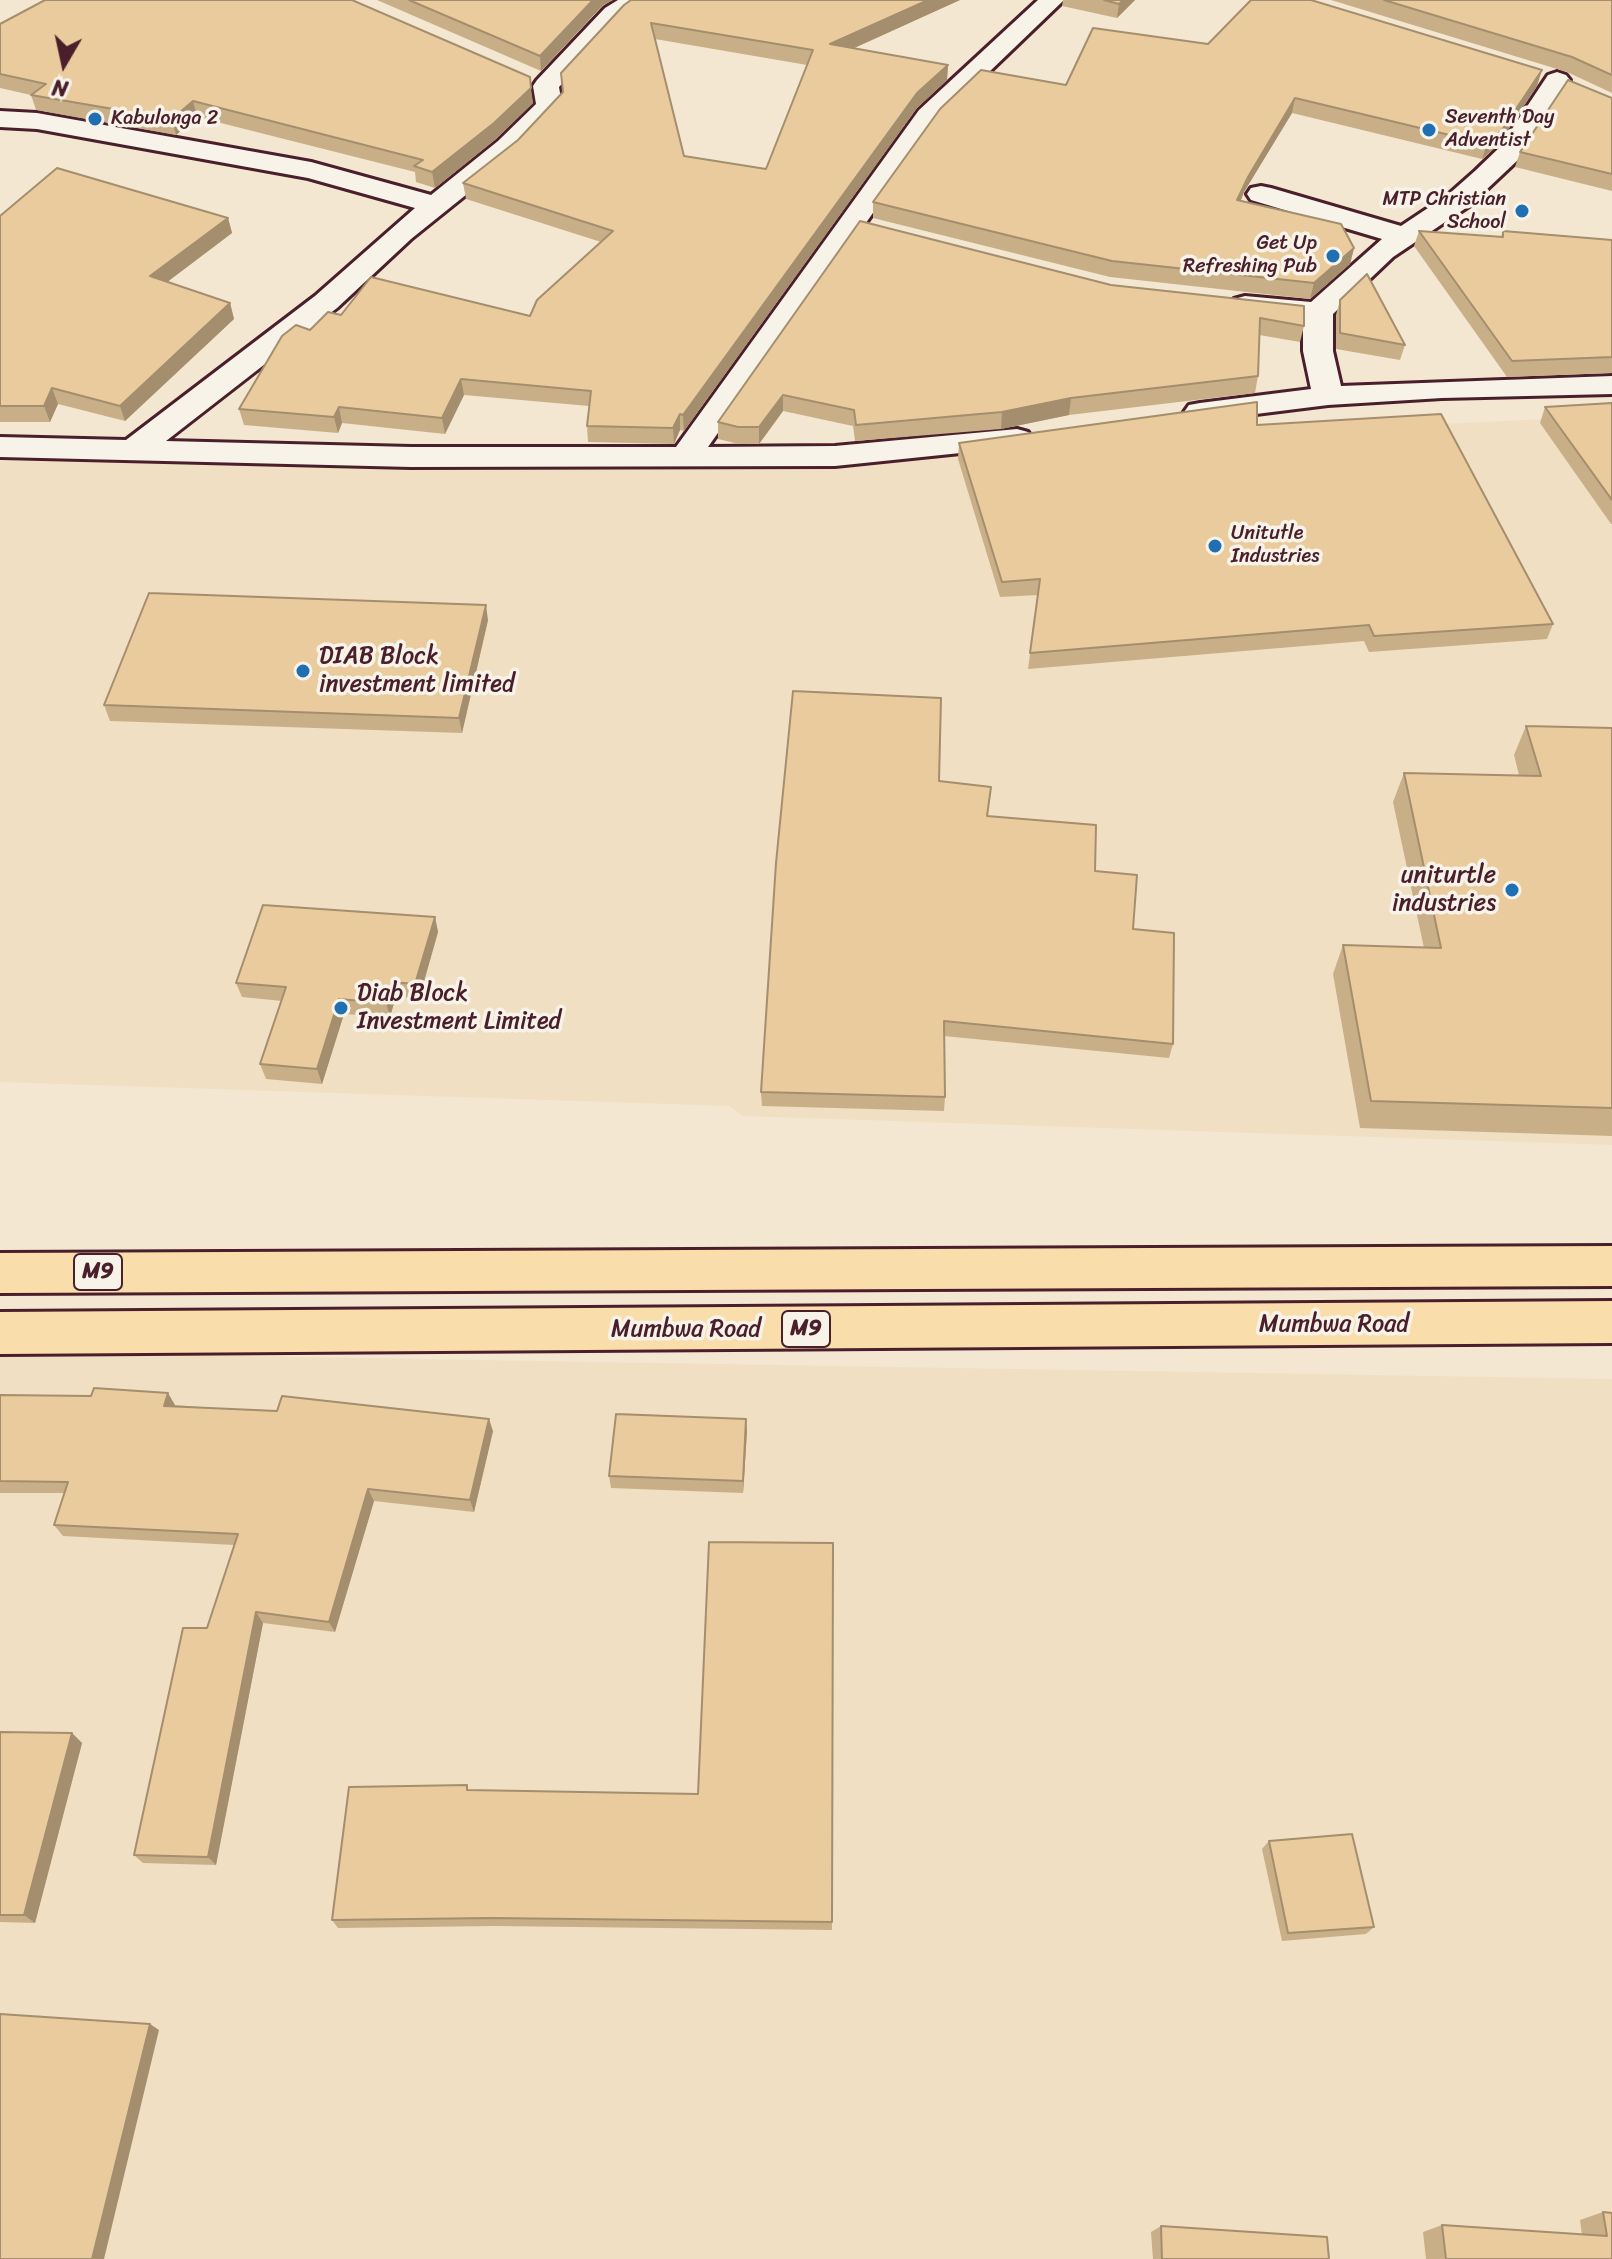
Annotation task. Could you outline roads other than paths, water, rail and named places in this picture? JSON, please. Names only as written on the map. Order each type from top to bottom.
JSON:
[{"type":"main road","name":"M9","points":[[0,1273],[1612,1266]]},
{"type":"main road","name":"Mumbwa Road","points":[[0,1333],[1612,1322]]},
{"type":"street","points":[[546,86],[614,13],[635,0]]},
{"type":"street","points":[[685,457],[928,116],[1052,0]]},
{"type":"street","points":[[518,74],[546,86]]},
{"type":"street","points":[[1328,396],[1320,370],[1318,312],[1351,278],[1404,236],[1459,200],[1510,152],[1544,76],[1585,93]]},
{"type":"street","points":[[133,451],[326,302],[435,205],[474,177],[544,113],[549,105],[546,86]]},
{"type":"street","points":[[0,119],[37,121],[311,170],[435,205]]},
{"type":"street","points":[[1261,194],[1404,236]]},
{"type":"street","points":[[852,224],[883,232]]},
{"type":"street","points":[[1211,302],[1318,312]]},
{"type":"street","points":[[1176,415],[1328,396],[1442,389],[1612,385]]},
{"type":"street","points":[[0,447],[685,457],[835,456],[1001,442],[1041,434]]},
{"type":"place","name":"Kabulonga 2","points":[[95,119]]},
{"type":"place","name":"Seventh Day Adventist","points":[[1429,130]]},
{"type":"place","name":"MTP Christian School","points":[[1522,211]]},
{"type":"place","name":"Get Up Refreshing Pub","points":[[1333,256]]},
{"type":"place","name":"Unitutle Industries","points":[[1215,546]]},
{"type":"place","name":"DIAB Block investment limited","points":[[303,671]]},
{"type":"place","name":"uniturtle industries","points":[[1512,890]]},
{"type":"place","name":"Diab Block Investment Limited","points":[[341,1008]]}]
